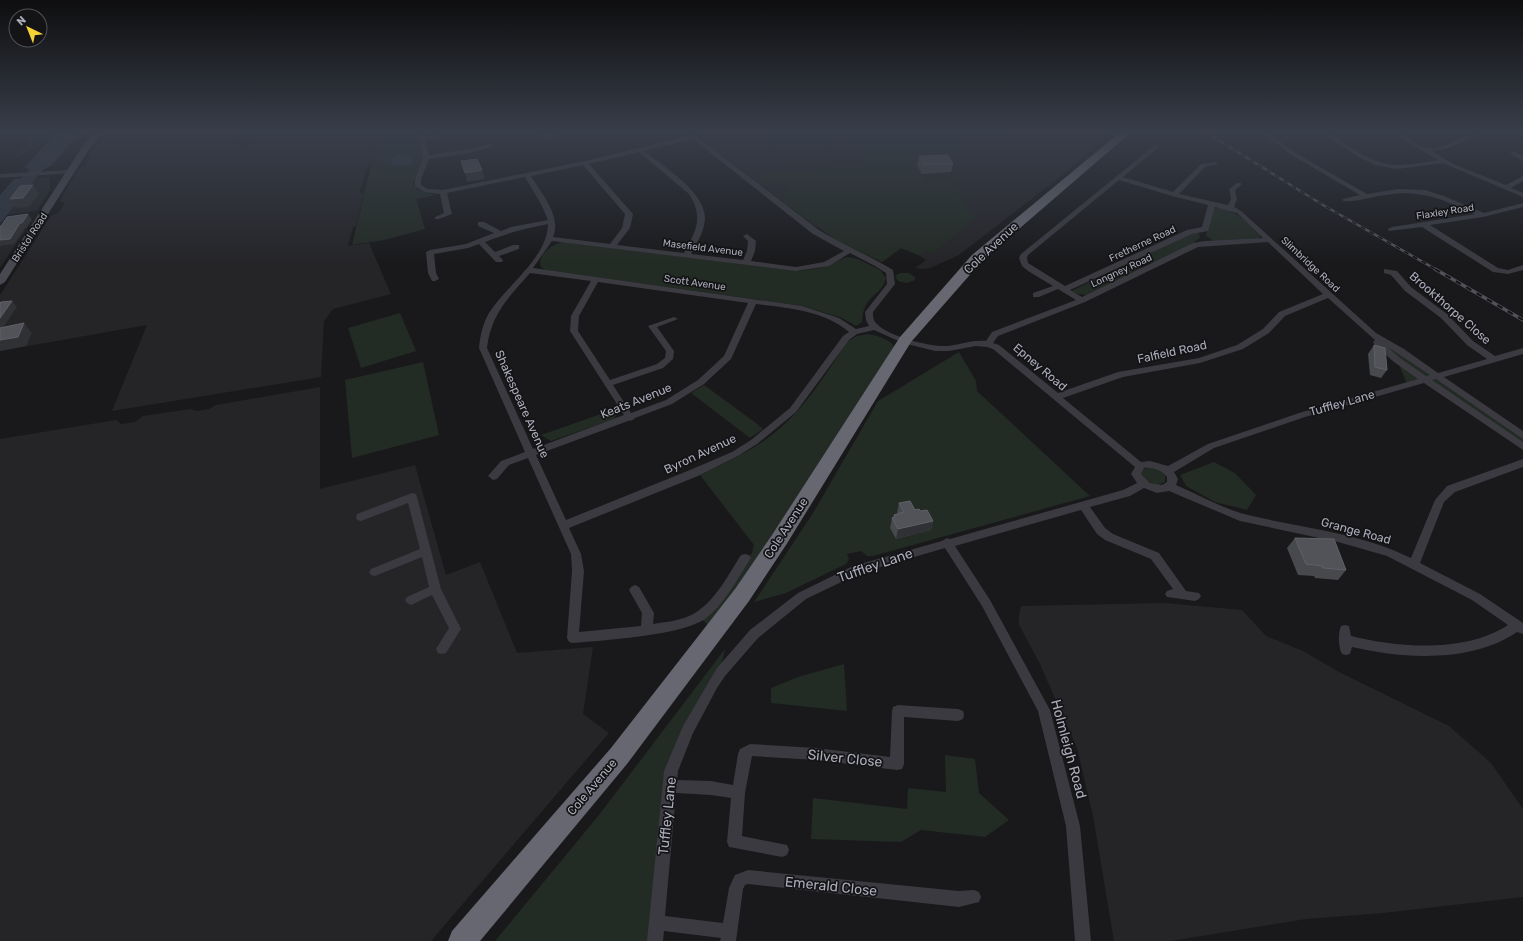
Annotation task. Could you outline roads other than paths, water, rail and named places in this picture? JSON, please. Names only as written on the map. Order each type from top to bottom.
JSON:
[{"type":"highway","name":"Cole Avenue","points":[[462,941],[619,756],[742,595],[779,540],[905,340],[977,258],[1073,177]]},
{"type":"street","name":"Bristol Road","points":[[0,282],[66,177]]},
{"type":"street","points":[[419,177],[418,186],[426,191],[443,192],[518,177]]},
{"type":"street","points":[[435,279],[432,273],[430,252],[481,242],[524,226],[552,221],[528,177]]},
{"type":"street","points":[[597,177],[629,214],[626,228],[612,246]]},
{"type":"street","points":[[671,177],[690,193],[696,201],[701,216],[701,229],[687,255]]},
{"type":"street","points":[[745,177],[827,239],[885,268],[891,276],[890,284],[869,312],[870,321],[875,327],[887,334],[940,349],[952,349],[971,343],[989,343]]},
{"type":"street","points":[[1174,195],[1191,177]]},
{"type":"street","points":[[1334,177],[1366,196]]},
{"type":"street","points":[[1481,177],[1523,195]]},
{"type":"street","points":[[1082,300],[1025,264],[1023,258],[1025,254],[1119,178],[1174,195],[1232,209],[1234,199],[1232,189],[1240,184]]},
{"type":"street","points":[[1506,188],[1523,178]]},
{"type":"street","points":[[1345,200],[1397,192],[1417,191],[1483,215]]},
{"type":"street","points":[[437,218],[448,214],[443,192]]},
{"type":"street","points":[[1205,243],[1203,238],[1212,204]]},
{"type":"street","name":"Flaxley Road","points":[[1392,229],[1483,215],[1523,205]]},
{"type":"street","name":"Slimbridge Road","points":[[1232,209],[1269,240],[1327,295],[1373,335],[1401,351],[1523,436]]},
{"type":"street","name":"Shakespeare Avenue","points":[[552,221],[553,230],[550,239],[528,270],[493,313],[483,348],[529,453],[565,525],[576,554],[578,571],[573,638],[646,629]]},
{"type":"street","points":[[481,224],[502,234]]},
{"type":"street","points":[[1423,224],[1496,270],[1508,272],[1523,267]]},
{"type":"street","name":"Fretherne Road","points":[[1036,295],[1062,287],[1133,258],[1190,232],[1205,228]]},
{"type":"street","points":[[746,263],[751,251],[752,241],[747,236]]},
{"type":"street","name":"Masefield Avenue","points":[[550,239],[796,269],[817,267],[849,251]]},
{"type":"street","name":"Longney Road","points":[[989,343],[995,334],[1082,300],[1196,245],[1205,243],[1269,240]]},
{"type":"street","points":[[481,242],[496,257],[516,247]]},
{"type":"street","points":[[1133,258],[1150,267]]},
{"type":"street","name":"Scott Avenue","points":[[528,270],[802,308],[841,321],[854,332]]},
{"type":"street","name":"Brookthorpe Close","points":[[1393,272],[1408,289],[1444,316],[1470,343],[1493,359]]},
{"type":"street","points":[[595,280],[575,316],[574,331],[630,418]]},
{"type":"street","name":"Falfield Road","points":[[1057,397],[1121,374],[1200,360],[1240,347],[1266,331],[1282,314],[1327,295]]},
{"type":"street","name":"Keats Avenue","points":[[493,476],[505,463],[529,453],[630,418],[669,402],[701,382],[715,371],[728,357],[753,301]]},
{"type":"street","points":[[608,384],[660,366],[670,359],[670,351],[652,326],[674,319]]},
{"type":"street","points":[[854,332],[875,327]]},
{"type":"street","name":"Byron Avenue","points":[[565,525],[694,473],[735,454],[754,442],[793,410],[846,338],[854,332]]},
{"type":"street","name":"Slimbridge Road","points":[[1373,335],[1386,352],[1523,447]]},
{"type":"street","name":"Epney Road","points":[[989,343],[996,346],[1140,466]]},
{"type":"street","name":"Tuffley Lane","points":[[1168,471],[1211,446],[1302,415],[1523,351]]},
{"type":"street","points":[[1414,564],[1440,500],[1450,489],[1523,463]]},
{"type":"street","points":[[1154,464],[1168,471],[1173,479],[1170,487],[1156,489],[1144,484],[1136,474],[1140,466],[1154,464]]},
{"type":"street","name":"Tuffley Lane","points":[[655,941],[671,771],[703,702],[721,672],[759,629],[785,608],[832,580],[857,569],[947,542],[1126,493],[1144,484]]},
{"type":"street","name":"Grange Road","points":[[1170,487],[1240,517],[1370,546],[1414,564],[1476,597],[1520,627]]},
{"type":"street","points":[[361,517],[412,497],[435,589],[455,629],[442,649]]},
{"type":"street","points":[[1083,505],[1102,531],[1109,537],[1155,556],[1183,595]]},
{"type":"street","name":"Holmleigh Road","points":[[947,542],[986,603],[1044,710],[1073,826],[1083,941]]},
{"type":"street","points":[[375,572],[426,551]]},
{"type":"street","points":[[635,590],[648,613],[646,629],[687,621],[699,617],[727,586],[745,558]]},
{"type":"street","points":[[411,600],[435,589]]},
{"type":"street","points":[[1171,594],[1195,596]]},
{"type":"street","points":[[1346,640],[1373,647],[1404,651],[1434,652],[1483,642],[1520,627]]},
{"type":"street","name":"Silver Close","points":[[782,850],[734,842],[738,793],[745,754],[750,750],[816,754],[897,764],[898,711],[958,715]]},
{"type":"street","points":[[670,786],[711,788],[738,793]]},
{"type":"street","name":"Emerald Close","points":[[656,923],[729,936],[736,888],[740,880],[748,878],[959,899],[974,897]]},
{"type":"railway","points":[[1278,177],[1323,205],[1437,270]]},
{"type":"railway","points":[[1435,269],[1523,320]]}]
